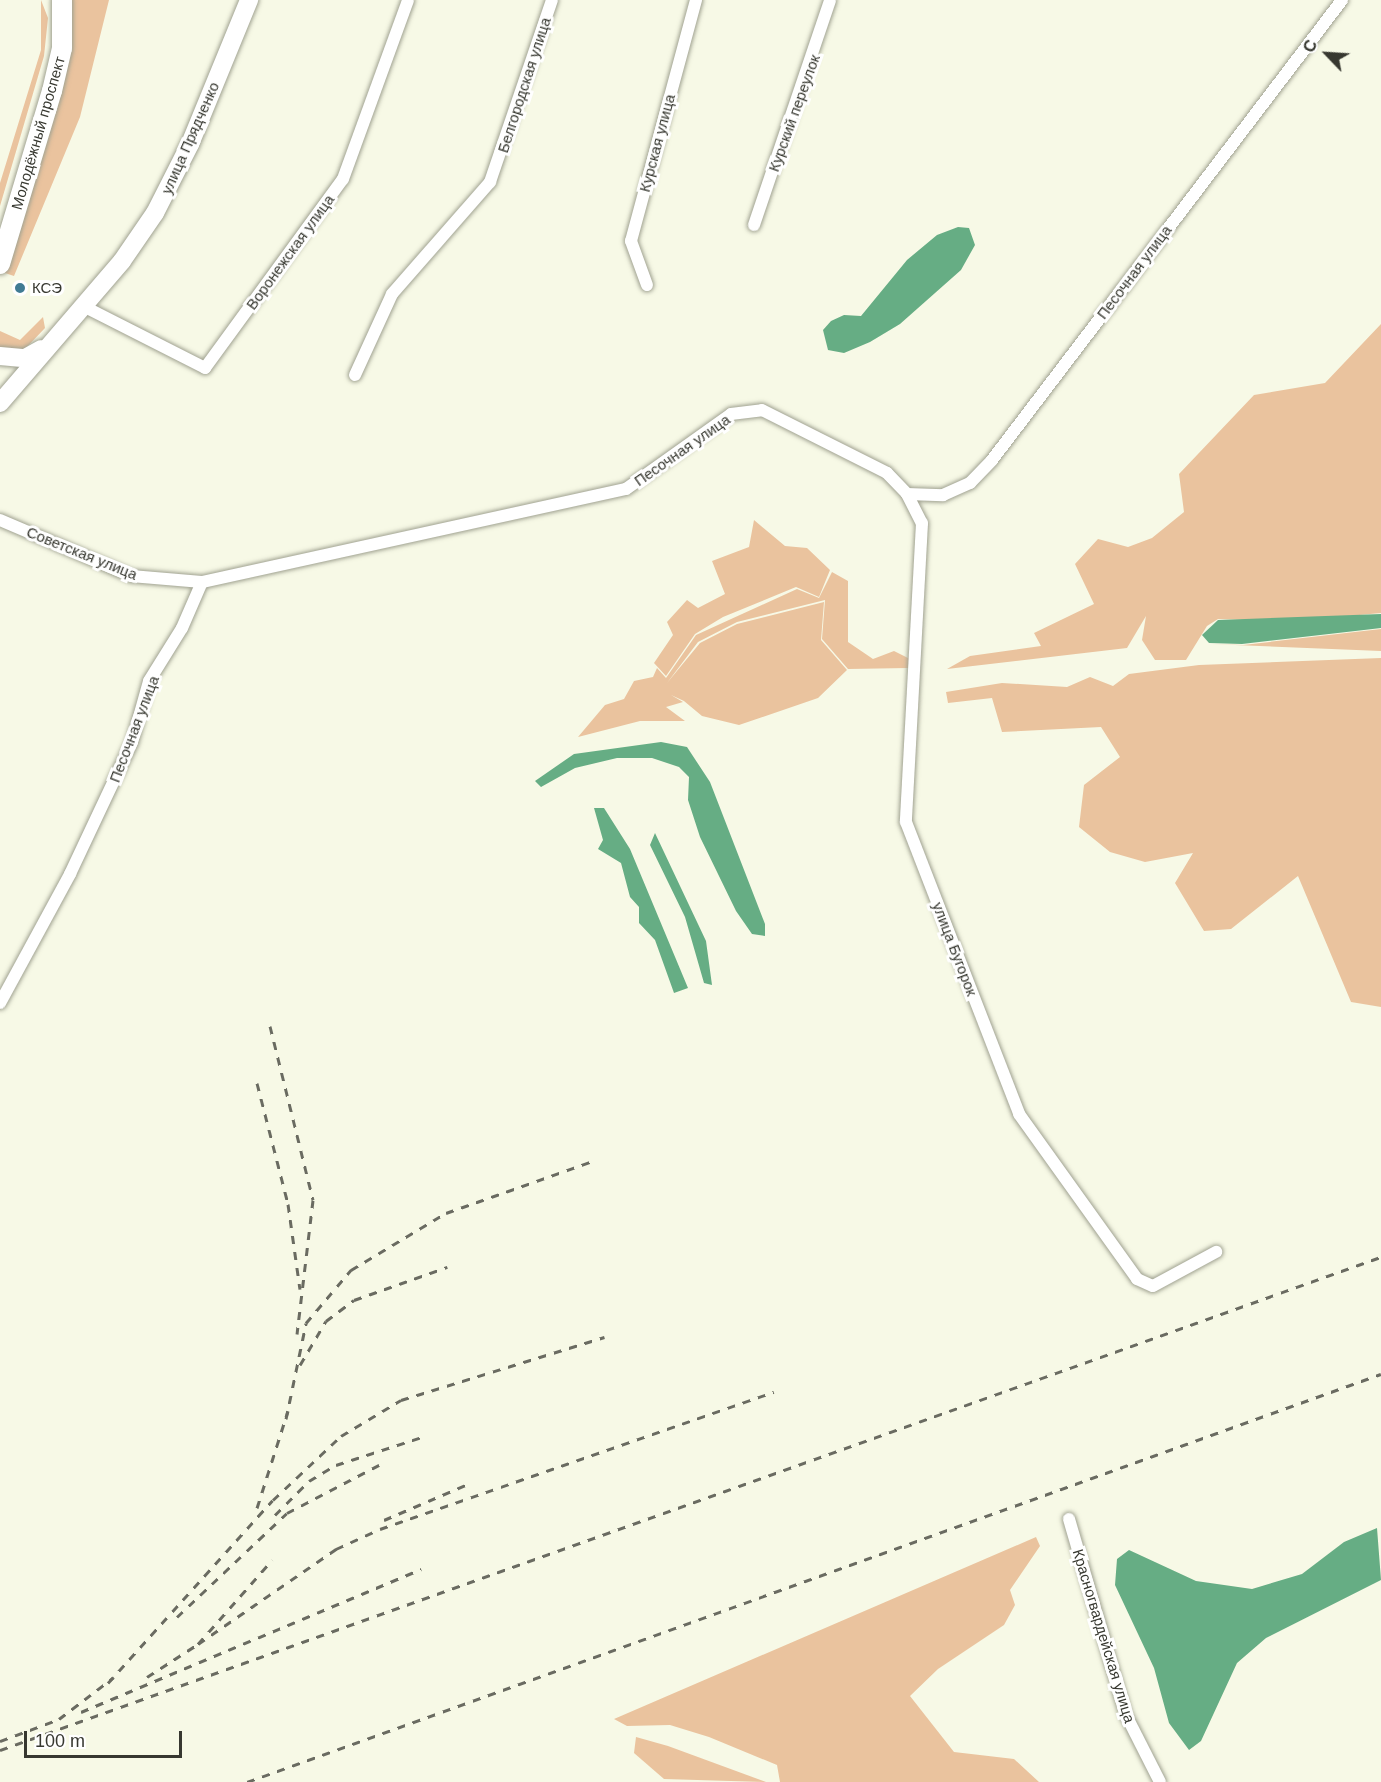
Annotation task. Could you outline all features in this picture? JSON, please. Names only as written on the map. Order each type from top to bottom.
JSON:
[{"type":"main road","name":"Молодёжный проспект","points":[[0,225],[51,43],[50,0]]},
{"type":"main road","name":"Молодёжный проспект","points":[[0,264],[52,91],[62,48],[62,0]]},
{"type":"main road","name":"улица Прядченко","points":[[0,403],[41,349],[122,261],[174,180],[249,0]]},
{"type":"main road","points":[[0,356],[25,358],[41,349]]},
{"type":"street","name":"Воронежская улица","points":[[83,306],[205,368],[343,179],[408,0]]},
{"type":"street","name":"Белгородская улица","points":[[355,375],[392,294],[490,182],[552,0]]},
{"type":"street","name":"Курская улица","points":[[647,285],[631,241],[696,0]]},
{"type":"street","name":"Курский переулок","points":[[754,225],[830,0]]},
{"type":"street","name":"Песочная улица","points":[[0,1004],[70,874],[132,742],[150,681],[202,582],[626,489],[731,414],[747,408],[762,410],[887,474],[907,494],[943,495],[970,483],[992,460],[1342,0]]},
{"type":"street","name":"улица Бугорок","points":[[907,494],[922,523],[906,822],[1019,1114],[1137,1279],[1153,1286],[1216,1252]]},
{"type":"street","name":"Советская улица","points":[[0,520],[131,576],[202,582]]},
{"type":"street","name":"Красногвардейская улица","points":[[1069,1520],[1126,1715],[1160,1782]]},
{"type":"shaded area","points":[[41,0],[48,18],[44,56],[0,206],[0,183],[41,50]]},
{"type":"shaded area","points":[[69,0],[109,0],[80,117],[14,276],[5,273],[29,193]]},
{"type":"shaded area","points":[[958,227],[969,228],[975,245],[961,270],[900,324],[870,342],[844,353],[828,350],[823,330],[831,321],[844,315],[861,316],[907,260],[937,235]]},
{"type":"shaded area","points":[[43,317],[45,328],[23,351],[0,349],[0,331],[20,340]]},
{"type":"shaded area","points":[[1381,324],[1381,613],[1294,621],[1218,619],[1207,626],[1186,660],[1155,660],[1142,640],[1146,616],[1127,648],[947,669],[970,656],[1041,646],[1034,633],[1094,604],[1075,564],[1098,539],[1128,547],[1152,538],[1184,512],[1179,474],[1254,395],[1325,383]]},
{"type":"shaded area","points":[[754,520],[785,546],[807,548],[830,570],[819,597],[796,587],[723,617],[695,634],[666,676],[654,663],[673,635],[667,622],[687,600],[698,608],[725,594],[712,561],[749,547]]},
{"type":"shaded area","points":[[832,572],[848,581],[848,642],[873,659],[894,651],[910,659],[908,668],[848,669],[822,639],[825,600],[737,622],[698,642],[667,683],[700,643],[737,624],[824,602],[821,640],[847,670],[818,698],[739,725],[702,716],[684,701],[671,695],[683,702],[666,707],[685,721],[640,721],[578,737],[605,705],[624,699],[634,681],[653,677],[657,668],[666,678],[696,635],[797,589],[819,598]]},
{"type":"shaded area","points":[[1381,614],[1381,628],[1364,630],[1242,644],[1209,643],[1202,635],[1218,620]]},
{"type":"shaded area","points":[[1381,629],[1381,651],[1210,644],[1243,645]]},
{"type":"shaded area","points":[[1381,658],[1381,1007],[1351,1002],[1298,876],[1231,929],[1204,931],[1175,883],[1193,853],[1145,862],[1110,852],[1079,827],[1084,785],[1120,757],[1101,727],[1002,732],[992,698],[948,703],[946,692],[1002,683],[1067,687],[1090,677],[1113,686],[1129,674],[1199,665]]},
{"type":"shaded area","points":[[661,742],[687,747],[710,782],[765,924],[765,936],[752,934],[736,911],[700,837],[688,800],[689,777],[679,767],[652,758],[617,758],[575,768],[541,787],[535,781],[574,754]]},
{"type":"shaded area","points":[[594,808],[604,808],[630,849],[688,988],[674,993],[655,940],[639,923],[639,907],[630,897],[621,863],[598,849],[603,840]]},
{"type":"shaded area","points":[[655,833],[706,941],[712,985],[704,983],[685,917],[650,845]]},
{"type":"shaded area","points":[[1377,1528],[1381,1580],[1266,1638],[1237,1663],[1201,1741],[1189,1750],[1169,1723],[1154,1668],[1115,1585],[1117,1559],[1129,1550],[1196,1581],[1252,1589],[1302,1574],[1344,1542]]},
{"type":"shaded area","points":[[1036,1537],[1040,1546],[1010,1590],[1015,1605],[1004,1625],[938,1669],[910,1696],[954,1752],[1014,1759],[1039,1782],[780,1782],[777,1765],[709,1737],[670,1725],[627,1726],[614,1719]]},
{"type":"shaded area","points":[[636,1737],[668,1746],[766,1782],[664,1779],[634,1753]]},
{"type":"railway","points":[[270,1026],[313,1200],[297,1334]]},
{"type":"railway","points":[[257,1083],[288,1204],[300,1289]]},
{"type":"railway","points":[[286,1419],[306,1323],[351,1270],[446,1213],[596,1160]]},
{"type":"railway","points":[[0,1750],[1381,1257]]},
{"type":"railway","points":[[300,1365],[326,1321],[354,1300],[447,1267]]},
{"type":"railway","points":[[108,1683],[273,1500],[341,1436],[401,1400],[604,1337]]},
{"type":"railway","points":[[247,1782],[1381,1374]]},
{"type":"railway","points":[[198,1644],[336,1549],[380,1529],[774,1392]]},
{"type":"railway","points":[[257,1508],[288,1411]]},
{"type":"railway","points":[[275,1515],[309,1481],[336,1465],[422,1437]]},
{"type":"railway","points":[[177,1617],[287,1513],[379,1465]]},
{"type":"railway","points":[[384,1520],[468,1484]]},
{"type":"railway","points":[[147,1677],[198,1644],[272,1560]]},
{"type":"railway","points":[[81,1712],[421,1569]]},
{"type":"railway","points":[[0,1741],[59,1719],[114,1677]]},
{"type":"place","name":"КСЭ","points":[[20,288]]}]
